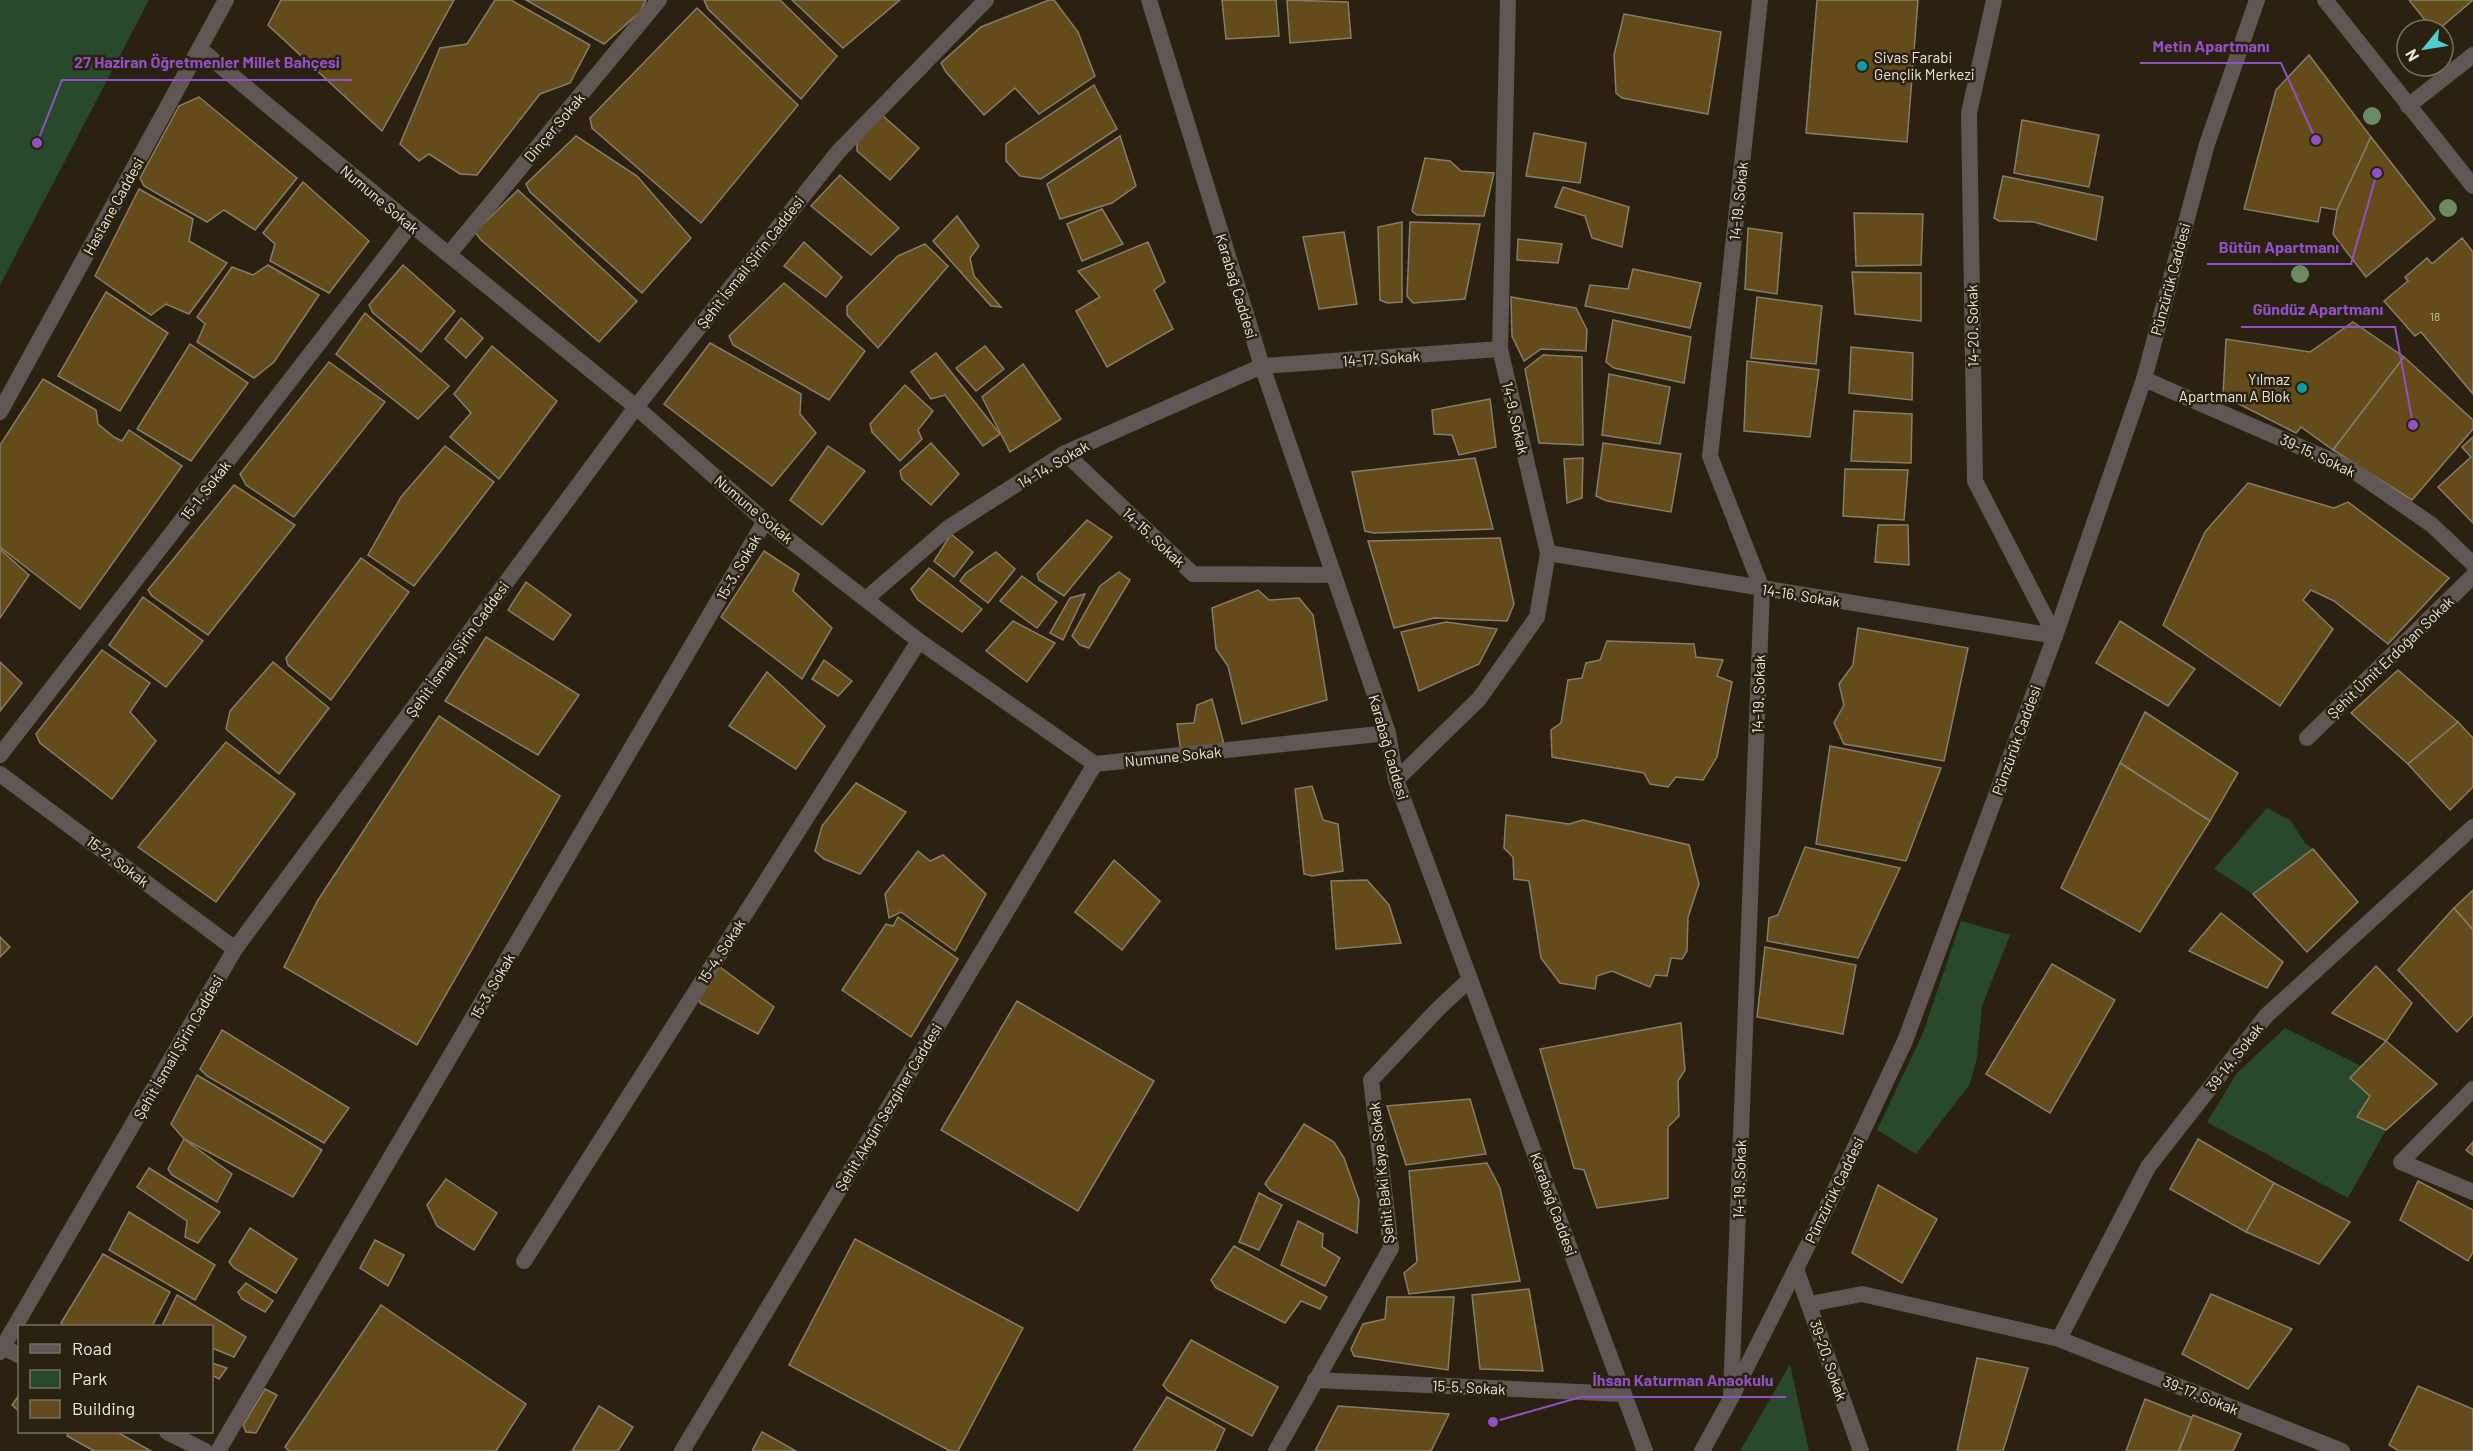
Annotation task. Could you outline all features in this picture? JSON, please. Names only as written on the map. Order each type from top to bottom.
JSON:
[{"type":"street","name":"Hastane Caddesi","points":[[0,412],[226,0]]},
{"type":"street","name":"Dinçer Sokak","points":[[449,254],[658,0]]},
{"type":"street","name":"Şehit İsmail Şirin Caddesi","points":[[1,1348],[236,949],[636,406],[838,152],[986,0]]},
{"type":"street","name":"Karabağ Caddesi","points":[[1149,0],[1262,366],[1388,733],[1396,780],[1645,1451]]},
{"type":"street","name":"14-9. Sokak","points":[[1396,780],[1479,699],[1537,617],[1548,553],[1500,350],[1508,0]]},
{"type":"street","name":"14-19. Sokak","points":[[1730,1400],[1762,589],[1710,456],[1760,0]]},
{"type":"street","name":"14-20. Sokak","points":[[1994,0],[1969,112],[1975,481],[2055,636]]},
{"type":"street","name":"Pünzürük Caddesi","points":[[1702,1451],[1796,1269],[1905,1041],[2055,636],[2144,379],[2207,144],[2257,0]]},
{"type":"street","points":[[2325,0],[2473,186]]},
{"type":"street","name":"Numune Sokak","points":[[200,49],[636,406],[765,521],[867,598],[919,641],[1095,764],[1388,733]]},
{"type":"street","points":[[2408,106],[2473,55]]},
{"type":"street","name":"15-1. Sokak","points":[[0,756],[411,224]]},
{"type":"street","name":"14-17. Sokak","points":[[1262,366],[1500,350]]},
{"type":"street","name":"14-14. Sokak","points":[[867,598],[948,528],[1065,453],[1262,366]]},
{"type":"street","name":"39-15. Sokak","points":[[2144,379],[2351,469],[2432,525],[2473,564]]},
{"type":"street","name":"14-15. Sokak","points":[[1065,453],[1193,574],[1334,576]]},
{"type":"street","name":"15-3. Sokak","points":[[218,1451],[765,521]]},
{"type":"street","name":"14-16. Sokak","points":[[1548,553],[2055,636]]},
{"type":"street","name":"Şehit Ümit Erdoğan Sokak","points":[[2307,738],[2473,576]]},
{"type":"street","name":"15-4. Sokak","points":[[524,1261],[919,641]]},
{"type":"street","name":"Şehit Akgün Sezginer Caddesi","points":[[682,1451],[1095,764]]},
{"type":"street","name":"15-2. Sokak","points":[[0,774],[236,949]]},
{"type":"street","name":"39-14. Sokak","points":[[2059,1339],[2148,1167],[2266,1016],[2473,827]]},
{"type":"street","name":"Şehit Baki Kaya Sokak","points":[[1276,1451],[1390,1248],[1371,1080],[1438,1009],[1470,979]]},
{"type":"street","points":[[2473,1089],[2401,1162],[2473,1192]]},
{"type":"street","name":"39-20. Sokak","points":[[1796,1269],[1861,1451]]},
{"type":"street","name":"39-17. Sokak","points":[[1810,1304],[1862,1294],[2059,1339],[2342,1451]]},
{"type":"street","points":[[1,1348],[18,1355]]},
{"type":"street","name":"15-5. Sokak","points":[[1315,1380],[1624,1394]]},
{"type":"street","points":[[171,1433],[205,1451]]},
{"type":"green space","points":[[0,0],[149,0],[0,285]]},
{"type":"green space","points":[[2267,808],[2290,820],[2305,843],[2313,849],[2253,894],[2214,869]]},
{"type":"green space","points":[[1961,921],[2010,935],[1982,1006],[1977,1058],[1970,1084],[1916,1154],[1877,1130],[1923,1033]]},
{"type":"green space","points":[[2285,1028],[2361,1066],[2350,1078],[2370,1096],[2358,1117],[2386,1130],[2348,1198],[2207,1122],[2237,1073]]},
{"type":"green space","points":[[1790,1364],[1809,1451],[1740,1451]]},
{"type":"building","points":[[281,0],[454,0],[382,131],[268,25]]},
{"type":"building","points":[[495,0],[511,0],[590,45],[570,83],[540,94],[477,175],[460,174],[429,154],[419,161],[400,144],[440,48],[467,44]]},
{"type":"building","points":[[526,0],[646,0],[640,12],[604,44]]},
{"type":"building","points":[[704,0],[780,0],[837,56],[801,99],[708,9]]},
{"type":"building","points":[[792,0],[900,0],[843,48]]},
{"type":"building","points":[[1054,0],[1078,32],[1095,76],[1039,114],[1015,88],[984,115],[946,72],[941,63],[981,27]]},
{"type":"building","points":[[1222,0],[1276,0],[1279,36],[1226,39]]},
{"type":"building","points":[[1287,0],[1348,2],[1351,38],[1290,43]]},
{"type":"building","name":"Sivas Farabi Gençlik Merkezi","points":[[1817,0],[1918,0],[1907,142],[1806,133]]},
{"type":"building","points":[[2409,0],[2473,0],[2452,18],[2423,18]]},
{"type":"building","points":[[697,8],[798,105],[701,223],[592,128],[590,118]]},
{"type":"building","points":[[1624,14],[1721,32],[1708,114],[1622,98],[1616,93],[1614,55]]},
{"type":"building","points":[[2309,55],[2371,137],[2337,210],[2321,207],[2318,222],[2244,209],[2276,90]]},
{"type":"building","points":[[1094,85],[1117,129],[1041,179],[1020,176],[1006,161],[1006,144]]},
{"type":"building","points":[[199,97],[297,178],[255,230],[224,210],[207,222],[144,186],[140,178],[179,106]]},
{"type":"building","points":[[881,114],[919,148],[890,180],[857,151],[857,141]]},
{"type":"building","points":[[2022,120],[2099,135],[2089,187],[2014,173]]},
{"type":"building","points":[[1534,133],[1586,143],[1580,183],[1526,176]]},
{"type":"building","points":[[576,136],[637,176],[691,238],[642,293],[530,192],[526,184]]},
{"type":"building","points":[[1120,136],[1136,186],[1112,203],[1060,219],[1047,184]]},
{"type":"building","points":[[2371,137],[2435,219],[2366,277],[2333,234],[2337,210]]},
{"type":"building","points":[[1425,158],[1450,161],[1461,171],[1494,173],[1484,216],[1417,215],[1412,211]]},
{"type":"building","points":[[840,175],[899,228],[871,255],[811,206]]},
{"type":"building","points":[[2003,176],[2103,197],[2096,240],[2034,222],[1999,221],[1994,218]]},
{"type":"building","points":[[303,182],[369,241],[329,293],[270,261],[275,244],[263,233]]},
{"type":"building","points":[[1563,187],[1629,207],[1622,247],[1592,238],[1585,216],[1555,207]]},
{"type":"building","points":[[139,189],[193,219],[189,241],[227,263],[189,314],[166,304],[151,315],[95,276]]},
{"type":"building","points":[[518,190],[637,301],[599,342],[481,240],[475,232]]},
{"type":"building","points":[[1102,209],[1123,244],[1082,261],[1067,224]]},
{"type":"building","points":[[1854,213],[1923,214],[1921,265],[1856,266]]},
{"type":"building","points":[[957,216],[979,246],[970,258],[974,276],[1001,307],[991,306],[933,241]]},
{"type":"building","points":[[1402,222],[1402,302],[1387,303],[1380,300],[1378,227]]},
{"type":"building","points":[[1410,222],[1480,224],[1465,299],[1413,303],[1407,296]]},
{"type":"building","points":[[1748,228],[1782,233],[1777,294],[1745,289]]},
{"type":"building","points":[[1344,232],[1357,304],[1319,309],[1303,237]]},
{"type":"building","points":[[2462,238],[2473,252],[2473,394],[2421,332],[2415,336],[2384,301],[2408,281],[2405,277],[2427,258],[2432,264]]},
{"type":"building","points":[[1518,239],[1562,244],[1558,263],[1517,260]]},
{"type":"building","points":[[804,242],[842,277],[826,297],[784,266]]},
{"type":"building","points":[[1148,242],[1165,282],[1154,290],[1173,329],[1107,367],[1076,311],[1100,297],[1078,271]]},
{"type":"building","points":[[925,244],[948,266],[878,348],[847,315],[847,306],[898,256]]},
{"type":"building","points":[[268,265],[319,295],[274,362],[254,378],[197,342],[205,324],[197,317],[232,267],[253,275]]},
{"type":"building","points":[[403,265],[455,311],[421,352],[373,313],[369,305]]},
{"type":"building","points":[[1633,269],[1701,283],[1690,328],[1585,306],[1590,285],[1628,289]]},
{"type":"building","points":[[1852,272],[1921,273],[1921,321],[1855,314]]},
{"type":"building","points":[[784,283],[865,351],[829,400],[733,345],[729,336]]},
{"type":"building","points":[[106,292],[168,333],[120,411],[58,376]]},
{"type":"building","points":[[1511,297],[1576,308],[1587,330],[1586,351],[1541,349],[1524,361],[1512,336]]},
{"type":"building","points":[[1757,297],[1822,306],[1816,364],[1751,358]]},
{"type":"building","points":[[365,313],[449,386],[418,419],[336,354]]},
{"type":"building","points":[[461,318],[483,338],[466,358],[445,339]]},
{"type":"building","points":[[1613,320],[1691,337],[1684,383],[1614,368],[1606,362]]},
{"type":"building","name":"Yılmaz Apartmanı A Blok","points":[[2353,322],[2404,357],[2333,450],[2301,427],[2296,433],[2223,396],[2226,339],[2310,352]]},
{"type":"building","points":[[710,343],[801,394],[800,414],[816,433],[772,486],[664,404]]},
{"type":"building","points":[[190,344],[248,383],[191,461],[137,429]]},
{"type":"building","points":[[492,346],[557,401],[499,479],[450,437],[471,413],[454,394]]},
{"type":"building","points":[[985,346],[1004,369],[976,391],[956,368]]},
{"type":"building","points":[[1851,347],[1913,353],[1912,400],[1849,393]]},
{"type":"building","points":[[936,353],[1000,434],[983,446],[945,395],[931,399],[911,372]]},
{"type":"building","points":[[1543,355],[1582,357],[1583,445],[1539,443],[1525,369]]},
{"type":"building","points":[[2404,357],[2473,420],[2473,429],[2412,500],[2333,450]]},
{"type":"building","points":[[1747,361],[1819,370],[1810,437],[1744,431]]},
{"type":"building","points":[[329,362],[385,402],[294,517],[246,485],[240,474]]},
{"type":"building","points":[[1023,364],[1061,419],[1010,452],[982,397]]},
{"type":"building","points":[[1609,374],[1670,387],[1660,444],[1602,435]]},
{"type":"building","points":[[43,379],[96,410],[98,424],[114,437],[122,441],[129,430],[182,466],[80,609],[0,547],[0,445]]},
{"type":"building","points":[[905,385],[933,411],[918,430],[922,439],[900,461],[872,432],[870,424]]},
{"type":"building","points":[[1490,399],[1496,447],[1459,455],[1452,435],[1434,434],[1432,410]]},
{"type":"building","points":[[1854,411],[1912,414],[1911,463],[1851,461]]},
{"type":"building","points":[[2473,437],[2473,523],[2438,487],[2471,457],[2462,447]]},
{"type":"building","points":[[931,443],[959,474],[931,505],[902,479],[900,471]]},
{"type":"building","points":[[1603,443],[1681,454],[1671,512],[1607,501],[1596,496]]},
{"type":"building","points":[[445,446],[494,482],[414,586],[368,555],[401,497]]},
{"type":"building","points":[[828,446],[865,471],[822,525],[790,500]]},
{"type":"building","points":[[1475,458],[1493,529],[1374,533],[1365,531],[1352,472]]},
{"type":"building","points":[[1583,458],[1582,498],[1567,503],[1564,459]]},
{"type":"building","points":[[1845,469],[1908,470],[1904,520],[1843,516]]},
{"type":"building","points":[[2248,483],[2334,508],[2348,502],[2449,578],[2388,644],[2334,601],[2311,590],[2303,600],[2333,629],[2280,706],[2163,625],[2205,532]]},
{"type":"building","points":[[234,485],[295,525],[208,635],[152,596],[148,590]]},
{"type":"building","points":[[1087,520],[1112,537],[1064,596],[1039,580],[1037,574]]},
{"type":"building","points":[[1878,525],[1908,525],[1909,565],[1875,562]]},
{"type":"building","points":[[951,534],[973,552],[954,577],[934,561]]},
{"type":"building","points":[[1500,538],[1514,604],[1507,621],[1434,618],[1394,628],[1368,541]]},
{"type":"building","points":[[0,549],[29,575],[0,618]]},
{"type":"building","points":[[764,551],[799,574],[793,591],[832,628],[802,679],[721,617]]},
{"type":"building","points":[[996,552],[1015,569],[988,603],[960,581],[966,573]]},
{"type":"building","points":[[361,558],[409,592],[331,700],[288,665],[286,658]]},
{"type":"building","points":[[929,568],[982,609],[962,632],[918,600],[911,589]]},
{"type":"building","points":[[1119,572],[1130,580],[1089,648],[1080,645],[1072,636],[1100,586]]},
{"type":"building","points":[[1022,576],[1057,602],[1037,628],[1000,601]]},
{"type":"building","points":[[526,582],[571,615],[553,640],[508,610]]},
{"type":"building","points":[[1258,590],[1269,600],[1299,598],[1313,615],[1327,700],[1242,724],[1228,666],[1216,649],[1212,608]]},
{"type":"building","points":[[1085,594],[1063,640],[1050,633],[1070,598]]},
{"type":"building","points":[[143,597],[203,641],[166,687],[109,645]]},
{"type":"building","points":[[1013,621],[1055,643],[1027,682],[986,651]]},
{"type":"building","points":[[2120,621],[2195,669],[2168,706],[2096,663]]},
{"type":"building","points":[[1446,622],[1497,629],[1479,664],[1419,691],[1401,632]]},
{"type":"building","points":[[1858,628],[1968,648],[1944,761],[1844,744],[1834,723],[1844,705],[1839,684],[1853,665]]},
{"type":"building","points":[[486,637],[579,695],[538,755],[445,701]]},
{"type":"building","points":[[1607,641],[1694,644],[1696,657],[1723,660],[1717,676],[1732,682],[1717,757],[1703,780],[1676,777],[1668,787],[1650,784],[1644,773],[1552,757],[1551,730],[1561,723],[1568,680],[1582,678],[1586,663],[1600,660]]},
{"type":"building","points":[[102,650],[150,683],[130,712],[156,741],[112,799],[40,743],[36,734]]},
{"type":"building","points":[[824,660],[852,681],[838,696],[812,679]]},
{"type":"building","points":[[0,662],[22,683],[0,711]]},
{"type":"building","points":[[273,662],[329,708],[279,774],[226,729],[230,711]]},
{"type":"building","points":[[2398,670],[2458,722],[2408,764],[2351,713]]},
{"type":"building","points":[[767,672],[825,726],[796,769],[729,726]]},
{"type":"building","points":[[1212,699],[1225,748],[1181,752],[1177,724],[1194,723],[1197,705]]},
{"type":"building","points":[[2145,712],[2238,773],[2210,821],[2120,763]]},
{"type":"building","points":[[439,716],[560,796],[417,1045],[284,967],[318,900]]},
{"type":"building","points":[[2458,722],[2473,738],[2473,787],[2450,810],[2408,764]]},
{"type":"building","points":[[226,742],[295,794],[216,902],[138,847]]},
{"type":"building","points":[[1830,746],[1941,768],[1906,861],[1816,844]]},
{"type":"building","points":[[2120,763],[2210,821],[2140,932],[2061,888]]},
{"type":"building","points":[[856,783],[906,812],[860,874],[824,859],[815,851],[822,826]]},
{"type":"building","points":[[1312,786],[1323,820],[1338,824],[1343,871],[1312,876],[1304,874],[1295,789]]},
{"type":"building","points":[[1506,815],[1569,824],[1583,820],[1689,845],[1699,884],[1688,917],[1687,951],[1682,959],[1671,958],[1667,976],[1655,975],[1650,987],[1612,971],[1597,976],[1595,989],[1560,983],[1541,958],[1529,881],[1514,879],[1513,857],[1504,848]]},
{"type":"building","points":[[1805,847],[1900,868],[1858,958],[1767,941],[1769,918],[1778,915]]},
{"type":"building","points":[[2313,849],[2358,902],[2307,952],[2253,894]]},
{"type":"building","points":[[918,851],[930,861],[943,855],[986,894],[955,951],[901,912],[889,918],[885,894]]},
{"type":"building","points":[[1114,860],[1160,901],[1122,950],[1075,912]]},
{"type":"building","points":[[1367,880],[1389,905],[1401,943],[1336,949],[1331,881]]},
{"type":"building","points":[[2473,890],[2473,930],[2454,908]]},
{"type":"building","points":[[2454,908],[2473,930],[2473,1015],[2457,1032],[2398,970]]},
{"type":"building","points":[[2221,913],[2283,962],[2267,988],[2189,951]]},
{"type":"building","points":[[898,917],[958,959],[911,1037],[842,990],[886,924],[893,926]]},
{"type":"building","points":[[0,937],[10,947],[0,957]]},
{"type":"building","points":[[1765,947],[1856,965],[1843,1034],[1757,1017]]},
{"type":"building","points":[[2052,964],[2115,1000],[2050,1113],[1986,1074]]},
{"type":"building","points":[[2376,966],[2412,1003],[2386,1041],[2332,1013]]},
{"type":"building","points":[[720,967],[774,1007],[758,1034],[700,1003],[698,996]]},
{"type":"building","points":[[1017,1001],[1154,1081],[1078,1211],[941,1130]]},
{"type":"building","points":[[1681,1023],[1685,1070],[1678,1081],[1679,1116],[1668,1127],[1668,1198],[1597,1208],[1584,1170],[1574,1168],[1540,1049]]},
{"type":"building","points":[[222,1030],[349,1108],[324,1143],[207,1076],[200,1069]]},
{"type":"building","points":[[2386,1041],[2437,1084],[2386,1130],[2357,1117],[2370,1096],[2350,1078]]},
{"type":"building","points":[[197,1075],[322,1150],[293,1197],[184,1139],[171,1124]]},
{"type":"building","points":[[1470,1099],[1486,1154],[1406,1165],[1387,1106]]},
{"type":"building","points":[[1304,1124],[1334,1142],[1344,1158],[1359,1200],[1357,1233],[1271,1191],[1265,1184]]},
{"type":"building","points":[[184,1139],[232,1174],[217,1202],[172,1175],[168,1169]]},
{"type":"building","points":[[2198,1139],[2274,1183],[2246,1232],[2170,1189]]},
{"type":"building","points":[[2473,1142],[2473,1155],[2466,1150]]},
{"type":"building","points":[[1487,1163],[1500,1188],[1520,1281],[1409,1294],[1404,1273],[1417,1262],[1409,1171]]},
{"type":"building","points":[[149,1168],[220,1212],[198,1243],[185,1237],[187,1221],[137,1187]]},
{"type":"building","points":[[446,1179],[497,1213],[474,1250],[437,1226],[427,1205]]},
{"type":"building","points":[[2418,1181],[2473,1210],[2473,1252],[2468,1261],[2400,1220]]},
{"type":"building","points":[[2274,1183],[2350,1222],[2319,1264],[2246,1232]]},
{"type":"building","points":[[1878,1185],[1937,1219],[1902,1283],[1852,1253]]},
{"type":"building","points":[[1259,1193],[1282,1205],[1259,1250],[1239,1242]]},
{"type":"building","points":[[129,1212],[215,1265],[195,1300],[109,1250]]},
{"type":"building","points":[[1298,1221],[1323,1234],[1322,1247],[1340,1258],[1325,1286],[1281,1265]]},
{"type":"building","points":[[250,1228],[297,1259],[276,1293],[234,1268],[229,1262]]},
{"type":"building","points":[[855,1239],[1023,1328],[958,1451],[950,1451],[789,1365]]},
{"type":"building","points":[[375,1240],[404,1255],[388,1286],[360,1268]]},
{"type":"building","points":[[1234,1246],[1327,1297],[1320,1309],[1301,1301],[1285,1323],[1216,1288],[1211,1280]]},
{"type":"building","points":[[103,1254],[170,1292],[153,1325],[63,1325],[61,1323]]},
{"type":"building","points":[[246,1283],[273,1301],[265,1312],[242,1299],[238,1292]]},
{"type":"building","points":[[1529,1289],[1543,1371],[1480,1369],[1472,1295]]},
{"type":"building","points":[[2211,1294],[2292,1329],[2248,1389],[2182,1354]]},
{"type":"building","points":[[177,1295],[246,1337],[234,1357],[213,1348],[213,1325],[162,1325]]},
{"type":"building","points":[[1387,1297],[1454,1297],[1448,1370],[1354,1356],[1351,1349],[1363,1324],[1385,1319]]},
{"type":"building","points":[[381,1305],[526,1404],[496,1451],[289,1451],[285,1447]]},
{"type":"building","points":[[1191,1340],[1278,1387],[1252,1436],[1168,1391],[1163,1385]]},
{"type":"building","points":[[1977,1358],[2028,1368],[2003,1451],[1957,1451]]},
{"type":"building","points":[[213,1363],[227,1368],[219,1379],[213,1376]]},
{"type":"building","points":[[2418,1386],[2473,1409],[2473,1451],[2399,1451],[2389,1445]]},
{"type":"building","points":[[265,1389],[277,1395],[256,1433],[246,1432],[243,1425]]},
{"type":"building","points":[[18,1397],[18,1410],[12,1405]]},
{"type":"building","points":[[1167,1397],[1225,1429],[1215,1451],[1133,1451]]},
{"type":"building","points":[[2145,1399],[2193,1418],[2178,1451],[2126,1451]]},
{"type":"building","points":[[599,1406],[633,1427],[618,1451],[572,1451]]},
{"type":"building","points":[[1338,1406],[1449,1414],[1431,1451],[1315,1451]]},
{"type":"building","points":[[2193,1415],[2241,1434],[2233,1451],[2179,1451]]},
{"type":"building","points":[[762,1432],[796,1451],[752,1451]]},
{"type":"building","points":[[68,1433],[119,1433],[151,1451],[94,1451],[67,1436]]},
{"type":"place","name":"Sivas Farabi Gençlik Merkezi","points":[[1862,66]]},
{"type":"place","name":"Metin Apartmanı","points":[[2316,140]]},
{"type":"place","name":"27 Haziran Öğretmenler Millet Bahçesi","points":[[37,143]]},
{"type":"place","name":"Bütün Apartmanı","points":[[2377,173]]},
{"type":"place","name":"Yılmaz Apartmanı A Blok","points":[[2302,388]]},
{"type":"place","name":"Gündüz Apartmanı","points":[[2413,425]]},
{"type":"place","name":"İhsan Katurman Anaokulu","points":[[1493,1422]]}]
